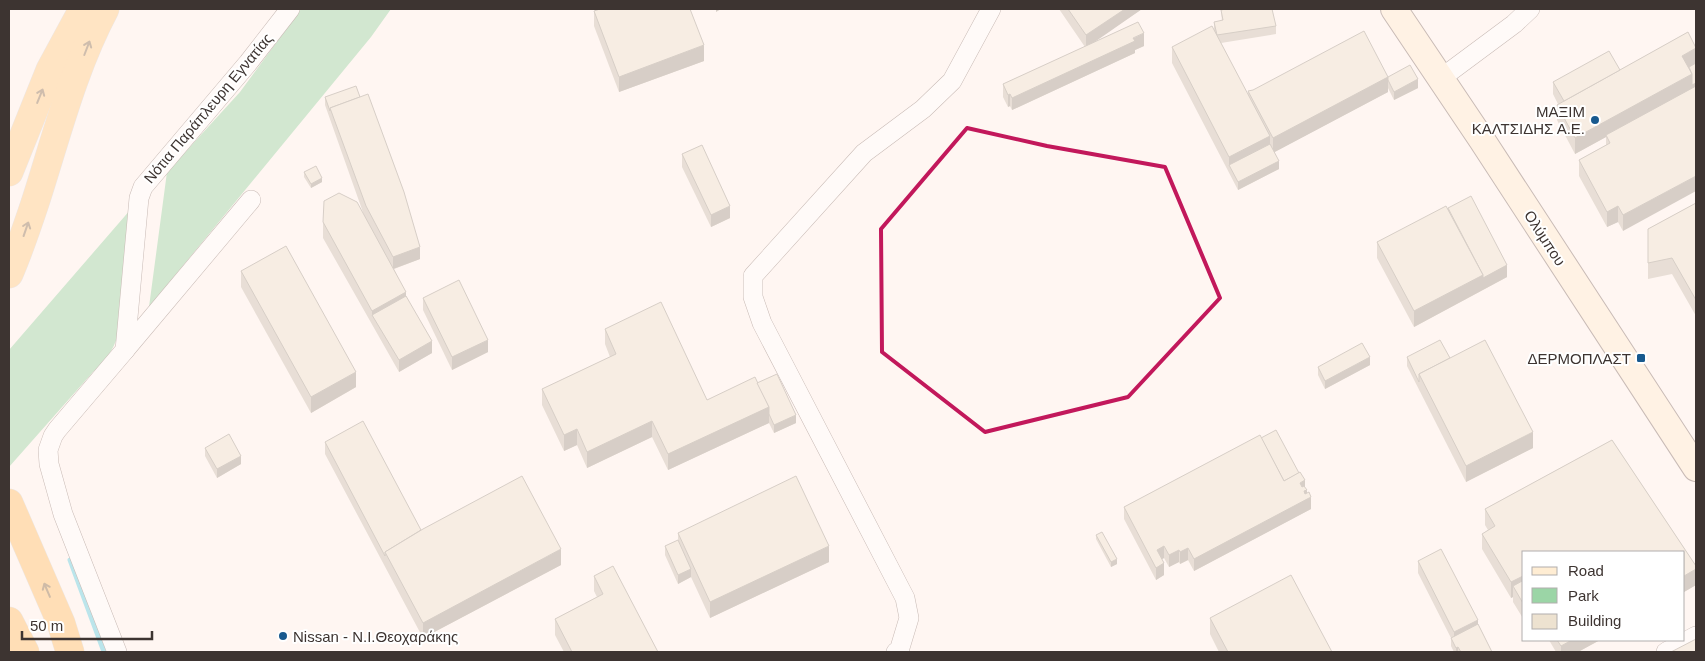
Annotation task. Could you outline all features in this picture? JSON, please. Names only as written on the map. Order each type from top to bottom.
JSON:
[{"type":"highway","points":[[9,172],[50,70],[83,9]]},
{"type":"highway","points":[[9,274],[65,111],[96,26],[105,9]]},
{"type":"highway","points":[[9,504],[61,623],[70,652]]},
{"type":"highway","points":[[9,621],[25,652]]},
{"type":"main road","name":"Ολύμπου","points":[[1394,9],[1696,468]]},
{"type":"street","name":"Νότια Παράπλευρη Εγνατίας","points":[[125,350],[139,198],[143,187],[248,63],[290,9]]},
{"type":"street","points":[[896,652],[899,651],[909,618],[905,598],[762,323],[753,296],[753,276],[864,153],[923,109],[952,81],[991,9]]},
{"type":"street","points":[[1440,78],[1514,24],[1530,9]]},
{"type":"street","points":[[117,652],[63,514],[49,464],[48,450],[50,442],[57,430],[251,200]]},
{"type":"street","points":[[1666,652],[1696,636]]},
{"type":"highlighted area","points":[[967,128],[1047,146],[1165,167],[1220,298],[1128,397],[985,432],[882,352],[881,229]]},
{"type":"green space","points":[[301,9],[391,9],[371,37],[149,307],[167,172],[240,92]]},
{"type":"green space","points":[[131,209],[121,327],[113,346],[103,363],[9,467],[9,350]]},
{"type":"building","points":[[600,9],[690,9],[704,45],[619,77],[594,11]]},
{"type":"building","points":[[1068,9],[1125,9],[1086,35]]},
{"type":"building","points":[[1272,9],[1276,26],[1217,35],[1214,22],[1223,20],[1221,10]]},
{"type":"building","points":[[1138,22],[1144,33],[1133,38],[1135,41],[1012,98],[1010,94],[1008,95],[1003,84]]},
{"type":"building","points":[[1212,26],[1270,136],[1229,157],[1172,47]]},
{"type":"building","points":[[1364,31],[1388,77],[1273,138],[1248,91]]},
{"type":"building","points":[[1688,32],[1696,48],[1682,56],[1692,74],[1575,138],[1557,105]]},
{"type":"building","points":[[1609,51],[1620,70],[1564,101],[1553,82]]},
{"type":"building","points":[[1696,63],[1696,83],[1692,85],[1692,74],[1689,67]]},
{"type":"building","points":[[1410,65],[1418,79],[1394,92],[1388,77]]},
{"type":"building","points":[[356,86],[360,97],[330,108],[330,111],[325,97]]},
{"type":"building","points":[[1696,86],[1696,176],[1623,215],[1618,206],[1607,212],[1579,160],[1610,143],[1606,135]]},
{"type":"building","points":[[368,94],[404,192],[420,247],[393,257],[366,206],[330,108]]},
{"type":"building","points":[[1270,144],[1279,161],[1238,182],[1229,165]]},
{"type":"building","points":[[702,145],[730,206],[711,215],[682,154]]},
{"type":"building","points":[[316,166],[322,178],[311,184],[304,172]]},
{"type":"building","points":[[339,193],[357,202],[406,292],[372,311],[323,222],[324,201]]},
{"type":"building","points":[[1471,196],[1507,265],[1483,278],[1448,208]]},
{"type":"building","points":[[1696,203],[1696,300],[1672,258],[1648,263],[1648,229]]},
{"type":"building","points":[[1446,206],[1483,275],[1414,311],[1377,242]]},
{"type":"building","points":[[286,246],[356,372],[311,397],[241,271]]},
{"type":"building","points":[[459,280],[488,340],[452,357],[423,298]]},
{"type":"building","points":[[406,296],[432,341],[399,360],[372,315]]},
{"type":"building","points":[[661,302],[707,400],[755,377],[769,407],[668,454],[652,421],[587,452],[577,429],[564,435],[542,389],[616,354],[605,329]]},
{"type":"building","points":[[1440,340],[1450,358],[1419,374],[1419,382],[1407,357]]},
{"type":"building","points":[[1485,340],[1533,432],[1466,466],[1419,374]]},
{"type":"building","points":[[1362,343],[1370,357],[1325,381],[1318,367]]},
{"type":"building","points":[[777,374],[796,415],[774,425],[769,414],[769,407],[757,383]]},
{"type":"building","points":[[363,421],[421,530],[385,552],[385,556],[325,442]]},
{"type":"building","points":[[1276,430],[1299,473],[1284,481],[1261,438]]},
{"type":"building","points":[[229,434],[241,456],[217,469],[205,448]]},
{"type":"building","points":[[1260,435],[1284,481],[1300,472],[1305,480],[1300,483],[1307,490],[1304,491],[1305,494],[1309,492],[1311,497],[1194,559],[1188,548],[1169,555],[1164,546],[1157,550],[1164,563],[1156,568],[1124,507]]},
{"type":"building","points":[[1612,440],[1696,566],[1696,569],[1685,575],[1685,551],[1522,551],[1522,576],[1511,582],[1482,534],[1495,526],[1485,509]]},
{"type":"building","points":[[522,476],[561,549],[423,623],[385,552],[423,529]]},
{"type":"building","points":[[796,476],[829,546],[710,602],[678,533]]},
{"type":"building","points":[[1102,532],[1117,559],[1111,562],[1096,535]]},
{"type":"building","points":[[678,540],[691,569],[678,575],[665,546]]},
{"type":"building","points":[[1441,549],[1478,620],[1454,632],[1418,561]]},
{"type":"building","points":[[613,566],[658,652],[572,652],[555,619],[603,594],[594,576]]},
{"type":"building","points":[[1291,575],[1332,652],[1228,652],[1210,618]]},
{"type":"building","points":[[1522,581],[1522,602],[1513,586]]},
{"type":"building","points":[[1478,624],[1492,652],[1461,652],[1458,647],[1456,648],[1451,638]]},
{"type":"building","points":[[1696,639],[1696,652],[1671,652]]},
{"type":"building","points":[[1558,641],[1570,641],[1561,646]]},
{"type":"waterway","points":[[70,560],[104,652]]},
{"type":"place","name":"ΜΑΞΙΜ ΚΑΛΤΣΙΔΗΣ Α.Ε.","points":[[1595,120]]},
{"type":"place","name":"ΔΕΡΜΟΠΛΑΣΤ","points":[[1641,358]]},
{"type":"place","name":"Nissan - Ν.Ι.Θεοχαράκης","points":[[283,636]]}]
